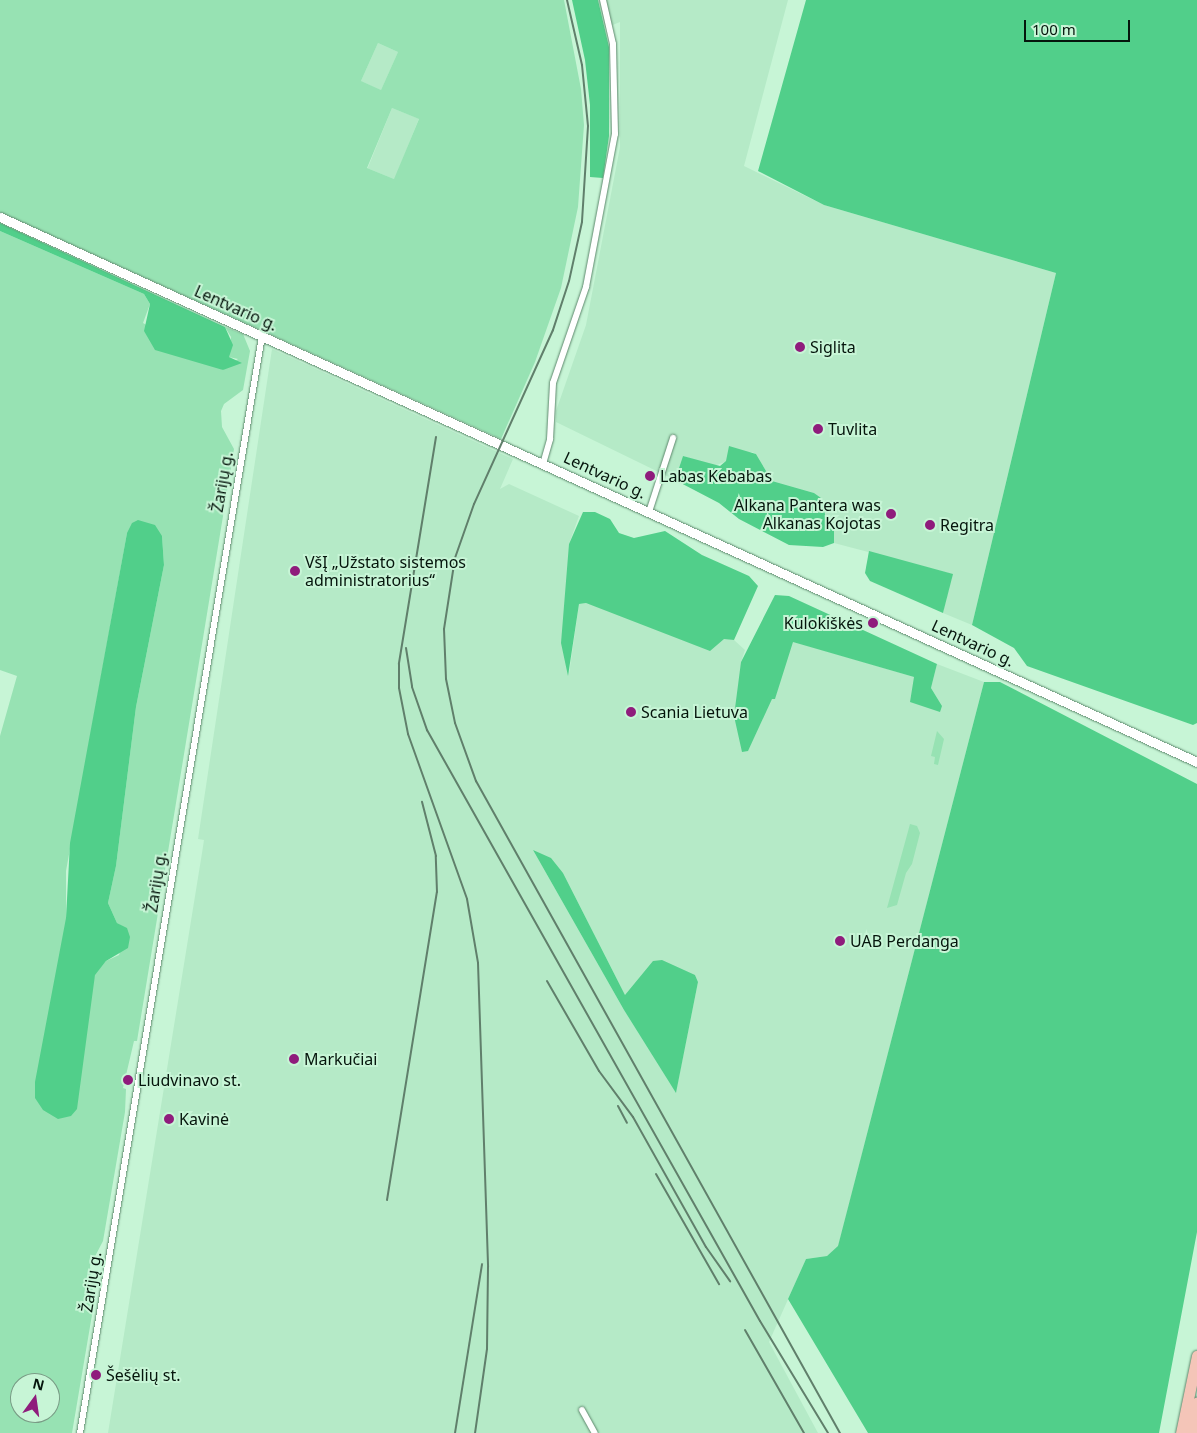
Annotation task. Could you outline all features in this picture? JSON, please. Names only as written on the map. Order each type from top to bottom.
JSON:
[{"type":"highway","points":[[1181,1433],[1197,1356]]},
{"type":"highway","points":[[1191,1433],[1197,1403]]},
{"type":"main road","name":"Lentvario g.","points":[[0,217],[1197,762]]},
{"type":"street","points":[[543,464],[550,438],[553,383],[586,288],[615,134],[613,44],[603,0]]},
{"type":"street","name":"Žarijų g.","points":[[80,1433],[262,336]]},
{"type":"street","points":[[649,512],[673,438]]},
{"type":"street","points":[[582,1410],[595,1433]]},
{"type":"shaded area","points":[[0,0],[564,0],[581,89],[584,125],[578,207],[561,288],[535,362],[501,439],[0,212]],"holes":[[[378,43],[398,52],[381,90],[361,81]],[[392,108],[419,119],[394,179],[367,168]]]},
{"type":"shaded area","points":[[598,0],[788,0],[744,166],[824,205],[1056,273],[972,625],[943,613],[952,574],[834,543],[834,529],[826,518],[824,504],[814,493],[772,481],[756,454],[752,452],[714,466],[683,456],[675,480],[556,422],[556,411],[586,325],[620,147],[620,22],[605,28]]},
{"type":"shaded area","points":[[378,43],[398,52],[381,90],[361,81]]},
{"type":"shaded area","points":[[392,108],[419,119],[395,179],[368,168]]},
{"type":"shaded area","points":[[0,231],[144,294],[150,304],[143,323],[223,370],[238,359],[229,357],[231,337],[225,327],[243,334],[250,351],[243,390],[224,404],[221,411],[222,427],[234,449],[137,1041],[134,1041],[123,1088],[126,1089],[125,1112],[103,1241],[90,1266],[94,1303],[72,1433],[0,1433],[0,736],[17,676],[0,670]],"holes":[[[127,533],[162,536],[164,565],[136,707],[116,866],[108,903],[117,923],[127,929],[119,955],[106,961],[95,974],[92,986],[66,918],[66,871]]]},
{"type":"shaded area","points":[[272,349],[513,459],[500,489],[509,484],[579,516],[569,544],[569,674],[579,604],[586,603],[734,640],[745,650],[741,662],[748,750],[772,698],[775,698],[792,641],[914,677],[942,706],[931,688],[937,664],[984,682],[838,1247],[827,1256],[806,1259],[769,1342],[818,1433],[108,1433],[204,840],[198,839]],"holes":[[[533,850],[563,873],[625,995],[695,975],[698,982],[676,1092],[624,1010]]]},
{"type":"shaded area","points":[[937,731],[944,739],[938,765],[934,764],[935,757],[931,756]]},
{"type":"shaded area","points":[[910,824],[917,826],[920,833],[912,864],[906,873],[897,905],[887,908]]},
{"type":"green space","points":[[572,0],[598,0],[609,47],[609,136],[603,178],[590,177],[590,105],[585,60]]},
{"type":"green space","points":[[806,0],[1197,0],[1197,723],[1193,725],[1027,666],[1014,648],[972,625],[1056,273],[824,205],[758,171]]},
{"type":"green space","points":[[0,223],[225,327],[233,345],[229,357],[242,363],[223,370],[155,350],[144,331],[150,304],[144,294],[0,231]]},
{"type":"green space","points":[[729,446],[756,454],[772,481],[814,493],[821,498],[826,518],[834,529],[834,543],[823,547],[789,545],[739,519],[719,503],[675,480],[683,456],[720,466],[726,461]]},
{"type":"green space","points":[[583,512],[595,512],[610,519],[619,533],[634,538],[665,531],[702,555],[749,576],[758,586],[734,640],[724,639],[710,651],[586,603],[579,604],[568,676],[561,643],[569,544]]},
{"type":"green space","points":[[138,520],[155,525],[162,536],[164,565],[136,707],[116,866],[108,903],[117,923],[127,928],[130,937],[128,948],[106,961],[95,975],[77,1109],[71,1116],[58,1119],[43,1110],[35,1098],[35,1082],[66,918],[70,843],[127,533],[132,523]]},
{"type":"green space","points":[[869,551],[953,574],[943,613],[870,581],[865,573]]},
{"type":"green space","points":[[775,595],[789,596],[937,664],[931,688],[942,706],[940,712],[910,702],[914,677],[793,642],[775,699],[772,699],[748,751],[742,752],[734,716],[741,662]]},
{"type":"green space","points":[[984,682],[1000,682],[1197,784],[1197,1232],[1159,1433],[868,1433],[788,1299],[806,1259],[827,1256],[838,1246]]},
{"type":"green space","points":[[533,850],[551,858],[563,873],[625,995],[653,961],[662,960],[695,975],[698,982],[676,1093],[624,1010]]},
{"type":"railway","points":[[567,0],[582,65],[588,126],[582,222],[569,281],[553,330],[474,504],[455,558],[444,629],[446,679],[455,723],[476,781],[840,1433]]},
{"type":"railway","points":[[436,437],[399,664],[399,688],[408,734],[467,899],[478,963],[488,1267],[487,1349],[475,1433]]},
{"type":"railway","points":[[406,648],[412,687],[427,730],[760,1321],[828,1433]]},
{"type":"railway","points":[[387,1200],[437,892],[436,856],[422,802]]},
{"type":"railway","points":[[547,981],[599,1071],[633,1117],[706,1247],[730,1281]]},
{"type":"railway","points":[[618,1106],[627,1123]]},
{"type":"railway","points":[[656,1174],[719,1284]]},
{"type":"railway","points":[[455,1433],[482,1264]]},
{"type":"railway","points":[[745,1330],[804,1433]]},
{"type":"place","name":"Siglita","points":[[800,347]]},
{"type":"place","name":"Tuvlita","points":[[818,429]]},
{"type":"place","name":"Labas Kebabas","points":[[650,476]]},
{"type":"place","name":"Alkana Pantera was Alkanas Kojotas","points":[[891,514]]},
{"type":"place","name":"Regitra","points":[[930,525]]},
{"type":"place","name":"VšĮ „Užstato sistemos administratorius“","points":[[295,571]]},
{"type":"place","name":"Kulokiškės","points":[[873,623]]},
{"type":"place","name":"Scania Lietuva","points":[[631,712]]},
{"type":"place","name":"UAB Perdanga","points":[[840,941]]},
{"type":"place","name":"Markučiai","points":[[294,1059]]},
{"type":"place","name":"Liudvinavo st.","points":[[128,1080]]},
{"type":"place","name":"Kavinė","points":[[169,1119]]},
{"type":"place","name":"Šešėlių st.","points":[[96,1375]]}]
